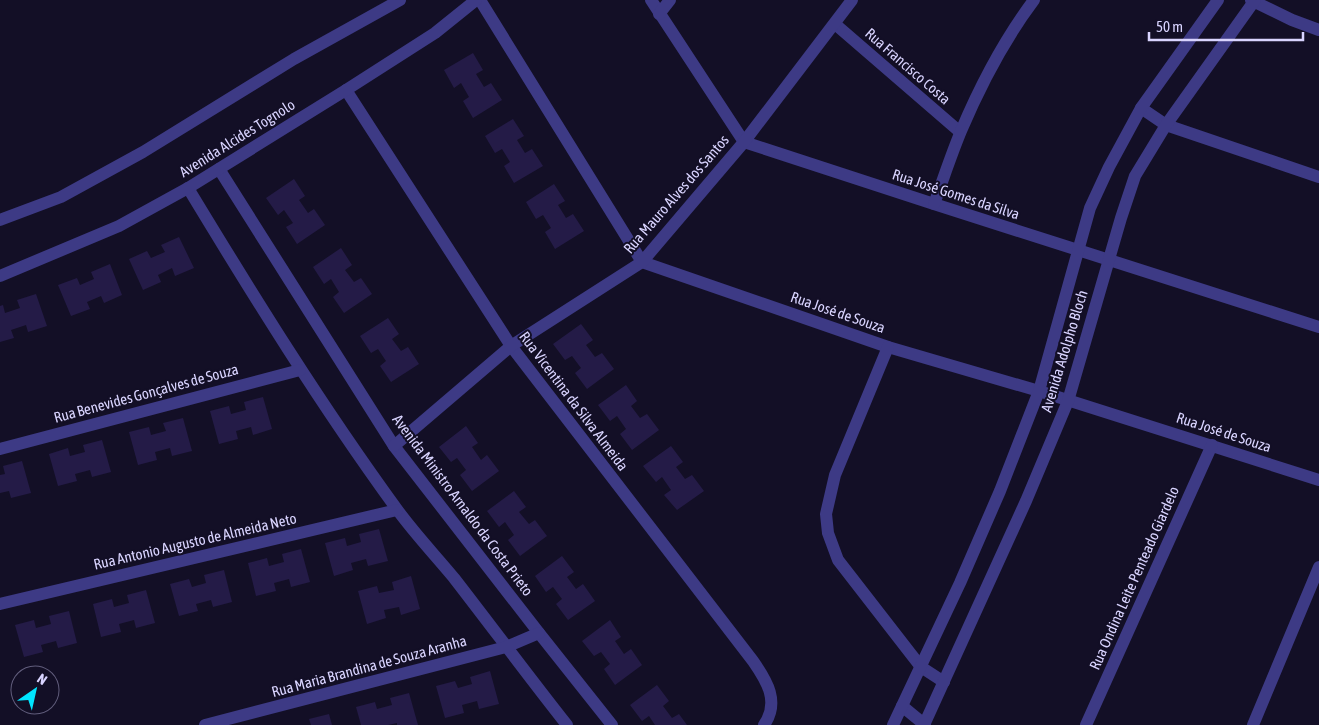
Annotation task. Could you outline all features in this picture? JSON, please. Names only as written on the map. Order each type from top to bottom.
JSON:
[{"type":"street","points":[[0,220],[61,197],[143,152],[294,59],[400,0]]},
{"type":"street","name":"Avenida Alcides Tognolo","points":[[0,276],[119,226],[188,188],[435,33],[476,0]]},
{"type":"street","points":[[480,0],[642,262]]},
{"type":"street","points":[[651,0],[744,142]]},
{"type":"street","points":[[660,14],[670,0]]},
{"type":"street","name":"Rua Mauro Alves dos Santos","points":[[394,446],[511,346],[642,262],[744,142],[852,0]]},
{"type":"street","points":[[934,204],[960,132],[987,76],[1020,19],[1034,0]]},
{"type":"street","name":"Avenida Adolpho Bloch","points":[[894,725],[960,583],[1000,491],[1039,392],[1090,208],[1109,167],[1141,108],[1218,0]]},
{"type":"street","points":[[1253,1],[1292,20],[1319,30]]},
{"type":"street","name":"Avenida Adolpho Bloch","points":[[924,725],[1026,501],[1068,401],[1135,176],[1166,125],[1253,1]]},
{"type":"street","name":"Rua Francisco Costa","points":[[835,24],[960,132]]},
{"type":"street","name":"Rua Vicentina da Silva Almeida","points":[[346,90],[511,346],[765,678],[771,694],[772,706],[769,718],[764,725]]},
{"type":"street","points":[[1141,108],[1166,125],[1319,177]]},
{"type":"street","name":"Rua José Gomes da Silva","points":[[744,142],[1319,327]]},
{"type":"street","name":"Avenida Ministro Arnaldo da Costa Prieto","points":[[219,169],[394,446],[612,725]]},
{"type":"street","points":[[188,188],[300,370],[397,510],[453,578],[567,725]]},
{"type":"street","name":"Rua José de Souza","points":[[642,262],[888,347],[1212,445],[1319,480]]},
{"type":"street","points":[[888,347],[835,475],[826,514],[828,532],[838,560],[921,667],[944,682]]},
{"type":"street","name":"Rua Benevides Gonçalves de Souza","points":[[0,449],[300,370]]},
{"type":"street","name":"Rua Ondina Leite Penteado Giardelo","points":[[1086,725],[1212,445]]},
{"type":"street","name":"Rua Antonio Augusto de Almeida Neto","points":[[0,604],[397,510]]},
{"type":"street","points":[[1253,725],[1319,567]]},
{"type":"street","name":"Rua Maria Brandina de Souza Aranha","points":[[205,725],[506,647],[539,633]]},
{"type":"street","points":[[902,706],[924,725]]},
{"type":"building","points":[[473,53],[483,70],[476,74],[484,87],[491,83],[502,100],[473,118],[463,101],[469,97],[461,83],[454,88],[444,70]]},
{"type":"building","points":[[513,119],[524,136],[517,140],[525,153],[532,149],[543,166],[514,183],[504,166],[510,162],[502,149],[495,153],[485,136]]},
{"type":"building","points":[[294,179],[305,196],[299,200],[308,213],[314,209],[325,225],[297,244],[286,227],[293,223],[284,210],[278,215],[266,198]]},
{"type":"building","points":[[554,184],[565,201],[558,205],[566,218],[573,214],[584,231],[555,249],[545,232],[551,228],[543,215],[536,219],[526,202]]},
{"type":"building","points":[[179,237],[194,268],[175,276],[172,268],[158,275],[161,282],[143,290],[129,259],[147,251],[151,258],[165,252],[161,245]]},
{"type":"building","points":[[341,248],[352,265],[345,270],[354,282],[361,278],[372,294],[344,313],[333,297],[339,292],[331,279],[324,284],[313,267]]},
{"type":"building","points":[[110,264],[122,295],[104,303],[101,296],[87,302],[90,309],[71,316],[58,285],[77,278],[80,285],[94,279],[91,272]]},
{"type":"building","points":[[36,294],[47,326],[28,332],[26,325],[11,330],[14,338],[0,342],[0,306],[3,305],[5,313],[20,308],[17,300]]},
{"type":"building","points":[[388,318],[399,334],[392,339],[401,351],[408,347],[419,364],[391,382],[380,366],[386,361],[378,349],[371,353],[360,336]]},
{"type":"building","points":[[581,324],[593,340],[586,345],[595,357],[602,353],[614,369],[587,389],[575,373],[581,368],[572,356],[565,360],[553,344]]},
{"type":"building","points":[[626,385],[637,401],[631,406],[640,418],[647,414],[659,430],[632,450],[620,434],[626,429],[617,416],[610,421],[598,405]]},
{"type":"building","points":[[263,397],[272,429],[253,435],[251,427],[236,431],[238,439],[219,444],[210,411],[229,406],[231,414],[246,410],[244,402]]},
{"type":"building","points":[[183,418],[192,451],[172,456],[170,448],[155,452],[157,460],[138,465],[129,432],[149,427],[151,435],[166,431],[163,423]]},
{"type":"building","points":[[466,426],[478,443],[472,447],[481,460],[487,455],[499,471],[472,491],[460,475],[466,470],[457,458],[451,462],[439,447]]},
{"type":"building","points":[[102,440],[111,472],[92,477],[90,470],[75,474],[77,481],[58,486],[49,454],[68,448],[70,456],[85,452],[83,445]]},
{"type":"building","points":[[671,446],[683,462],[676,467],[685,479],[692,475],[704,491],[677,510],[664,495],[671,490],[662,477],[656,482],[643,466]]},
{"type":"building","points":[[22,461],[31,493],[11,498],[9,491],[0,493],[0,475],[5,474],[3,466]]},
{"type":"building","points":[[514,491],[526,507],[519,512],[529,524],[535,520],[547,536],[520,556],[508,540],[514,535],[505,522],[499,527],[487,511]]},
{"type":"building","points":[[379,529],[388,561],[368,566],[366,559],[351,563],[353,570],[334,576],[325,543],[345,538],[347,546],[361,542],[359,534]]},
{"type":"building","points":[[301,549],[310,582],[291,587],[289,579],[274,583],[276,591],[256,596],[248,563],[267,558],[269,566],[284,562],[282,554]]},
{"type":"building","points":[[562,556],[574,572],[567,577],[576,589],[583,584],[595,601],[568,620],[556,604],[562,599],[553,587],[546,592],[535,576]]},
{"type":"building","points":[[224,570],[232,602],[213,607],[211,600],[196,604],[198,611],[179,616],[170,584],[189,579],[192,587],[206,583],[204,575]]},
{"type":"building","points":[[411,576],[420,609],[401,615],[399,607],[384,610],[386,618],[367,624],[358,591],[377,586],[379,593],[394,590],[392,582]]},
{"type":"building","points":[[146,590],[155,623],[136,628],[134,620],[119,624],[121,632],[101,637],[93,604],[112,599],[114,607],[129,603],[127,595]]},
{"type":"building","points":[[69,611],[77,643],[58,648],[56,641],[41,645],[43,652],[24,657],[15,625],[34,620],[36,628],[51,624],[49,616]]},
{"type":"building","points":[[610,620],[621,637],[615,641],[624,654],[631,649],[642,665],[615,685],[604,669],[610,664],[601,652],[594,656],[582,641]]},
{"type":"building","points":[[490,671],[499,704],[479,709],[477,701],[462,705],[464,713],[445,718],[436,686],[455,681],[458,688],[472,684],[470,677]]},
{"type":"building","points":[[657,685],[669,701],[663,706],[672,718],[679,714],[687,725],[655,725],[649,716],[642,721],[630,705]]},
{"type":"building","points":[[409,693],[418,725],[397,725],[397,723],[361,725],[356,707],[375,702],[377,709],[392,705],[390,698]]},
{"type":"building","points":[[329,714],[332,725],[311,725],[309,719]]}]
